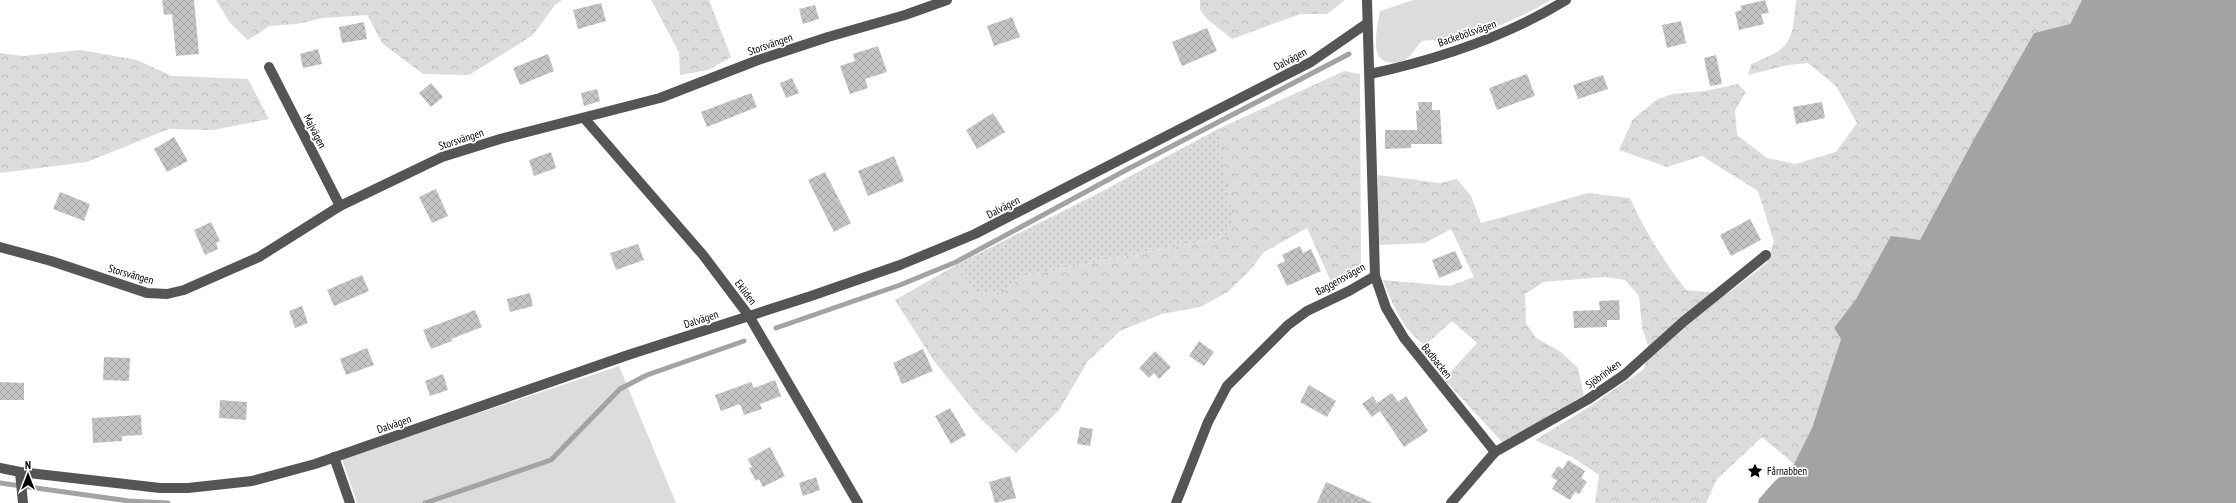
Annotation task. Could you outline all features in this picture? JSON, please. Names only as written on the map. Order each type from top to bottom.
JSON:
[{"type":"street","name":"Storsvängen","points":[[0,247],[51,261],[147,293],[167,294],[193,286],[252,261],[340,206],[442,157],[500,139],[660,98],[758,60],[905,15],[947,0]]},
{"type":"street","name":"Baggensvägen","points":[[1176,503],[1208,422],[1227,386],[1288,325],[1307,311],[1349,291],[1375,276],[1370,74],[1366,24],[1367,0]]},
{"type":"street","name":"Backebölsvägen","points":[[1370,74],[1404,67],[1495,38],[1541,16],[1566,0]]},
{"type":"street","name":"Dalvägen","points":[[0,468],[20,472],[160,488],[188,488],[252,481],[334,457],[628,355],[900,265],[975,234],[1311,62],[1366,24]]},
{"type":"street","name":"Majvägen","points":[[269,67],[340,206]]},
{"type":"street","name":"Ekliden","points":[[584,118],[703,255],[749,316],[858,503]]},
{"type":"street","name":"Sjöbrinken","points":[[1451,503],[1495,452],[1587,400],[1624,375],[1683,322],[1766,255]]},
{"type":"street","name":"Badbacken","points":[[1375,276],[1386,308],[1404,338],[1495,452]]},
{"type":"street","points":[[334,457],[350,503]]},
{"type":"street","points":[[20,472],[23,503]]},
{"type":"green space","points":[[216,0],[562,0],[555,5],[533,35],[469,75],[423,74],[383,44],[367,15],[323,18],[297,24],[270,26],[248,40],[230,23]]},
{"type":"green space","points":[[651,0],[709,0],[731,57],[708,70],[680,75],[679,52]]},
{"type":"green space","points":[[1200,0],[1345,0],[1327,14],[1300,14],[1232,39],[1207,19],[1200,10]]},
{"type":"green space","points":[[1413,0],[1551,0],[1512,20],[1456,41],[1442,45],[1434,40],[1422,41],[1408,58],[1395,63],[1385,61],[1379,56],[1376,47],[1380,11]]},
{"type":"green space","points":[[1796,0],[2082,0],[2070,24],[2034,33],[1974,139],[1920,240],[1891,237],[1856,299],[1834,328],[1841,339],[1812,428],[1794,464],[1762,437],[1717,479],[1706,503],[1595,503],[1599,475],[1572,457],[1535,440],[1592,405],[1644,369],[1649,348],[1642,328],[1639,296],[1625,280],[1605,277],[1544,282],[1525,294],[1526,323],[1536,338],[1561,352],[1578,368],[1584,396],[1503,443],[1444,379],[1477,343],[1452,321],[1425,345],[1410,332],[1404,324],[1383,280],[1450,286],[1474,277],[1451,229],[1425,243],[1379,245],[1377,225],[1378,175],[1440,183],[1457,179],[1471,196],[1481,223],[1588,193],[1630,198],[1655,246],[1686,290],[1727,294],[1767,263],[1774,242],[1758,191],[1702,156],[1667,167],[1619,150],[1633,119],[1658,99],[1673,94],[1705,91],[1738,84],[1746,92],[1735,110],[1737,135],[1767,158],[1795,164],[1836,152],[1857,123],[1836,86],[1808,63],[1788,65],[1748,75],[1751,64],[1775,53],[1787,42],[1791,35],[1793,26]]},
{"type":"green space","points":[[81,50],[137,60],[172,76],[248,79],[269,119],[213,130],[169,129],[87,162],[0,173],[0,53],[23,56]]},
{"type":"green space","points":[[1344,71],[1360,74],[1361,272],[1333,286],[1307,228],[1264,252],[1250,270],[1228,292],[1200,307],[1162,314],[1120,331],[1088,361],[1059,410],[1016,453],[978,416],[934,361],[895,300],[958,264],[973,293],[997,294],[1022,277],[1228,236],[1218,129]]},
{"type":"green space","points":[[1218,129],[1232,217],[1228,236],[1022,277],[998,294],[973,293],[958,264],[1099,193]]},
{"type":"green space","points":[[619,366],[676,503],[357,503],[342,459]]},
{"type":"shaded area","points":[[2082,0],[2236,0],[2236,503],[1758,503],[1759,499],[1774,482],[1794,464],[1812,428],[1841,339],[1834,328],[1856,299],[1891,236],[1920,240],[1974,139],[2034,33],[2070,24]]},
{"type":"building","points":[[162,0],[194,0],[199,54],[176,56],[172,14],[164,15]]},
{"type":"building","points":[[1765,0],[1769,13],[1761,14],[1764,24],[1739,30],[1735,12],[1742,10],[1740,6]]},
{"type":"building","points":[[601,3],[606,21],[578,29],[573,10]]},
{"type":"building","points":[[815,5],[819,19],[803,24],[799,9]]},
{"type":"building","points":[[1012,17],[1020,37],[994,46],[987,26]]},
{"type":"building","points":[[1681,21],[1686,43],[1667,48],[1662,25]]},
{"type":"building","points":[[364,22],[367,39],[342,43],[339,27]]},
{"type":"building","points":[[1207,28],[1217,51],[1182,66],[1172,42]]},
{"type":"building","points":[[878,46],[887,72],[865,79],[868,88],[850,94],[840,66],[855,61],[853,54]]},
{"type":"building","points":[[318,49],[322,64],[303,68],[300,54]]},
{"type":"building","points":[[548,54],[554,71],[520,85],[513,68]]},
{"type":"building","points":[[1716,55],[1722,84],[1710,86],[1704,58]]},
{"type":"building","points":[[1527,74],[1535,96],[1497,110],[1489,88]]},
{"type":"building","points":[[1603,75],[1608,89],[1578,99],[1573,85]]},
{"type":"building","points":[[792,78],[799,93],[786,98],[780,83]]},
{"type":"building","points":[[431,83],[443,97],[431,107],[419,93]]},
{"type":"building","points":[[597,89],[600,101],[584,106],[581,93]]},
{"type":"building","points":[[751,93],[757,107],[707,127],[701,112]]},
{"type":"building","points":[[1418,102],[1432,102],[1432,110],[1440,110],[1442,144],[1411,144],[1411,148],[1385,149],[1385,130],[1417,130],[1416,111],[1419,110]]},
{"type":"building","points":[[1822,102],[1825,118],[1796,124],[1793,107]]},
{"type":"building","points":[[993,113],[1005,132],[977,149],[966,130]]},
{"type":"building","points":[[174,137],[188,161],[167,172],[154,149]]},
{"type":"building","points":[[551,152],[556,168],[534,176],[529,160]]},
{"type":"building","points":[[894,156],[904,181],[868,196],[858,171]]},
{"type":"building","points":[[825,172],[851,223],[834,232],[808,180]]},
{"type":"building","points":[[436,189],[448,216],[432,223],[419,197]]},
{"type":"building","points":[[60,192],[90,204],[84,221],[53,209]]},
{"type":"building","points":[[1750,219],[1761,240],[1731,256],[1720,235]]},
{"type":"building","points":[[211,222],[220,241],[216,243],[218,249],[205,255],[194,230]]},
{"type":"building","points":[[638,244],[644,260],[616,270],[610,253]]},
{"type":"building","points":[[1300,246],[1303,253],[1311,249],[1321,271],[1287,286],[1277,265],[1285,261],[1282,255]]},
{"type":"building","points":[[1455,251],[1463,268],[1439,278],[1432,260]]},
{"type":"building","points":[[362,275],[369,291],[334,306],[327,290]]},
{"type":"building","points":[[530,293],[533,306],[510,312],[507,299]]},
{"type":"building","points":[[1619,300],[1620,320],[1607,320],[1607,327],[1574,328],[1573,311],[1600,310],[1599,301]]},
{"type":"building","points":[[302,306],[308,323],[295,328],[289,311]]},
{"type":"building","points":[[475,310],[482,327],[451,339],[452,341],[431,349],[423,330]]},
{"type":"building","points":[[1199,341],[1214,352],[1204,366],[1189,356]]},
{"type":"building","points":[[367,348],[374,365],[346,375],[340,359]]},
{"type":"building","points":[[923,349],[933,371],[902,384],[893,363]]},
{"type":"building","points":[[1155,351],[1171,367],[1159,379],[1154,373],[1149,378],[1139,368]]},
{"type":"building","points":[[104,357],[130,358],[129,381],[103,380]]},
{"type":"building","points":[[443,374],[448,390],[430,396],[425,381]]},
{"type":"building","points":[[775,380],[781,396],[760,404],[762,409],[744,415],[740,404],[721,411],[715,395],[751,382],[754,388]]},
{"type":"building","points":[[0,382],[24,383],[24,400],[0,400]]},
{"type":"building","points":[[1309,385],[1336,401],[1327,417],[1300,402]]},
{"type":"building","points":[[1392,393],[1398,402],[1406,396],[1428,431],[1404,447],[1380,411],[1372,417],[1362,404],[1373,396],[1377,403]]},
{"type":"building","points":[[220,400],[247,402],[246,420],[219,418]]},
{"type":"building","points":[[950,408],[966,435],[951,444],[935,416]]},
{"type":"building","points":[[141,415],[142,435],[122,436],[122,441],[93,443],[92,418]]},
{"type":"building","points":[[1080,427],[1093,429],[1090,446],[1077,444]]},
{"type":"building","points":[[770,447],[785,476],[763,487],[759,479],[756,481],[749,468],[752,467],[748,459]]},
{"type":"building","points":[[1568,460],[1585,471],[1581,478],[1587,482],[1579,494],[1575,492],[1570,500],[1552,489],[1557,481],[1551,476],[1558,466],[1563,469]]},
{"type":"building","points":[[1010,476],[1016,498],[995,503],[989,482]]},
{"type":"building","points":[[816,477],[820,490],[803,496],[799,483]]},
{"type":"building","points":[[1326,482],[1373,503],[1317,503]]},
{"type":"waterway","points":[[776,328],[900,285],[956,262],[1128,169],[1349,54]]},
{"type":"waterway","points":[[425,503],[551,460],[620,389],[647,375],[744,341]]},
{"type":"waterway","points":[[0,483],[129,501],[168,503]]},
{"type":"place","name":"Fårnabben","points":[[1755,471]]}]
